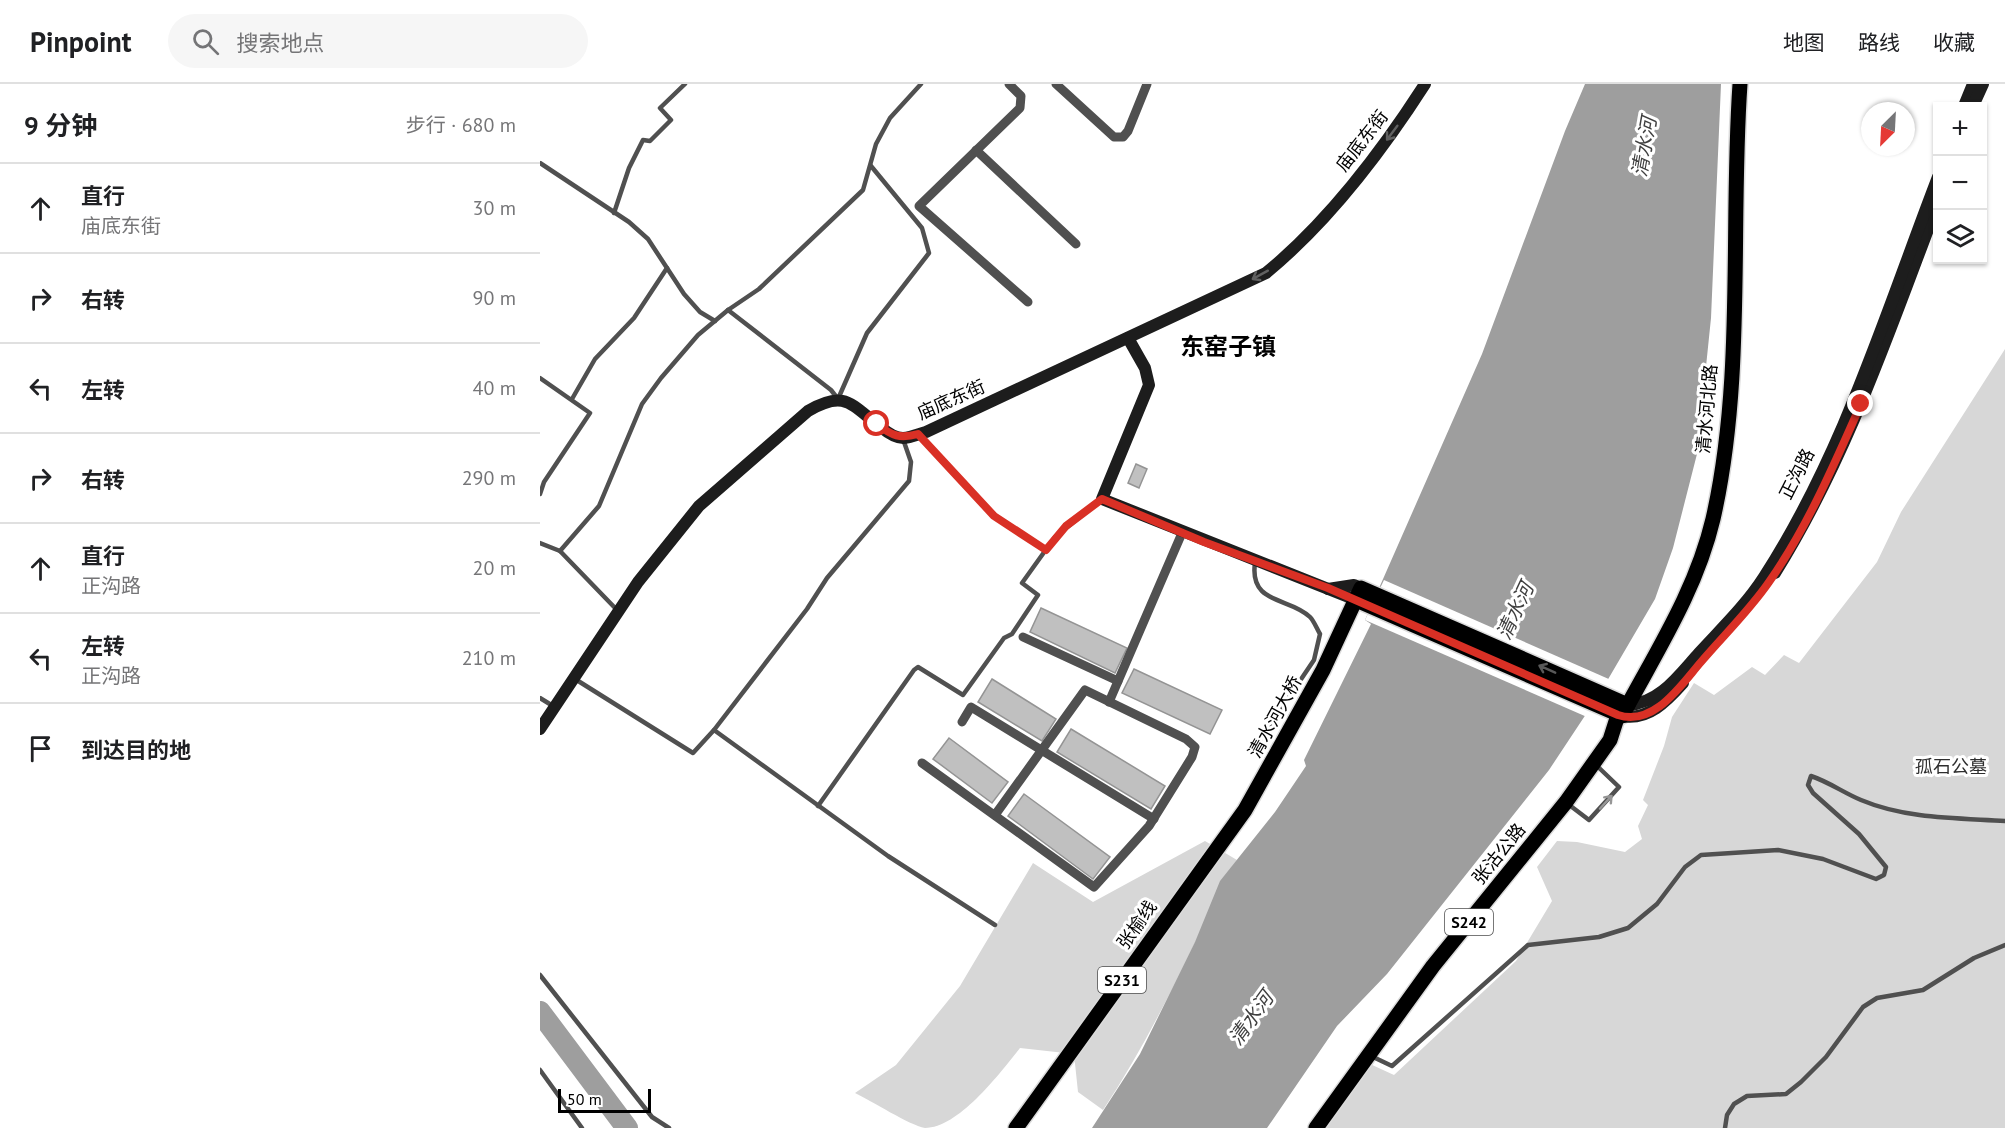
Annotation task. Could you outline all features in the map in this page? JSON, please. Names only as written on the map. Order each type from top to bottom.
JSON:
[{"type":"main road","name":"清水河北路","points":[[1620,710],[1659,633],[1688,568],[1703,518],[1715,458],[1722,408],[1731,84]]},
{"type":"main road","name":"清水河北路","points":[[1620,710],[1666,639],[1696,570],[1712,520],[1730,407],[1740,84]]},
{"type":"main road","points":[[1358,594],[1598,698],[1620,710]]},
{"type":"main road","name":"清水河大桥","points":[[1229,832],[1283,744],[1358,594]]},
{"type":"main road","name":"张沽公路","points":[[1316,1128],[1433,966],[1566,802],[1610,740],[1620,710]]},
{"type":"main road","name":"张榆线","points":[[1016,1128],[1229,832]]},
{"type":"street","points":[[1009,84],[1021,96],[1020,108],[919,206],[1028,302]]},
{"type":"street","points":[[1056,84],[1114,137],[1123,137],[1128,131],[1147,84]]},
{"type":"street","name":"庙底东街","points":[[838,399],[855,406],[891,435],[903,438],[918,434],[1266,273],[1305,238],[1386,141],[1425,84]]},
{"type":"street","points":[[1966,102],[1973,84]]},
{"type":"street","points":[[1975,102],[1983,84]]},
{"type":"street","points":[[976,150],[1076,244]]},
{"type":"street","name":"正沟路","points":[[1620,710],[1641,704],[1668,687],[1734,615],[1764,578],[1823,469],[1849,409],[1933,190]]},
{"type":"street","name":"正沟路","points":[[1620,710],[1632,718],[1653,711],[1674,693],[1768,584],[1788,553],[1831,471],[1861,404],[1935,210]]},
{"type":"street","points":[[1128,338],[1144,368],[1149,385],[1102,499],[1182,533],[1328,588],[1354,585],[1358,594]]},
{"type":"street","points":[[540,729],[638,582],[699,507],[808,411],[826,401],[838,399]]},
{"type":"street","points":[[1109,702],[1182,533]]},
{"type":"street","points":[[1023,637],[1118,681]]},
{"type":"street","points":[[922,763],[1094,887],[1154,819],[1192,757],[1195,747],[1186,739],[1086,690],[995,815]]},
{"type":"street","points":[[962,722],[971,707],[1154,819]]},
{"type":"lane","points":[[614,213],[628,168],[644,140],[650,141],[671,120],[660,108],[685,84]]},
{"type":"lane","points":[[560,551],[598,506],[642,404],[698,335],[728,310],[759,289],[863,190],[876,144],[890,118],[921,84]]},
{"type":"lane","points":[[540,163],[648,239],[700,312],[715,321]]},
{"type":"lane","points":[[728,310],[831,390],[838,399],[867,333],[929,253],[922,228],[871,166]]},
{"type":"lane","points":[[572,399],[595,359],[634,318],[667,268]]},
{"type":"lane","points":[[540,378],[590,413],[544,482],[540,494]]},
{"type":"lane","points":[[918,434],[994,516],[1046,550]]},
{"type":"lane","points":[[574,679],[693,753],[714,730],[807,609],[826,578],[909,481],[912,462],[903,438]]},
{"type":"lane","points":[[818,806],[914,670],[918,667],[963,695],[1004,638],[1012,634],[1038,595],[1022,583],[1066,526],[1102,499]]},
{"type":"lane","points":[[540,543],[560,551],[619,612]]},
{"type":"lane","points":[[1252,752],[1314,660],[1320,634],[1310,617],[1270,598],[1256,584],[1253,577],[1256,561]]},
{"type":"lane","points":[[540,698],[555,707]]},
{"type":"lane","points":[[714,730],[888,856],[995,925]]},
{"type":"lane","points":[[1566,802],[1589,820],[1619,787],[1593,763]]},
{"type":"lane","points":[[1369,1055],[1392,1066],[1528,945],[1599,937],[1628,928],[1657,903],[1684,867],[1701,855],[1778,850],[1823,859],[1876,879],[1884,875],[1886,867],[1859,834],[1813,794],[1808,785],[1810,776],[1826,781],[1862,800],[1902,813],[2005,821]]},
{"type":"lane","points":[[1725,1128],[1727,1114],[1734,1104],[1747,1096],[1786,1095],[1801,1082],[1826,1057],[1863,1007],[1877,998],[1923,990],[1974,958],[2005,945]]},
{"type":"lane","points":[[540,975],[652,1117],[669,1128]]},
{"type":"lane","points":[[540,1070],[582,1128]]},
{"type":"green space","name":"孤石公墓","points":[[2005,349],[2005,1128],[1325,1128],[1370,1064],[1394,1075],[1516,961],[1552,901],[1537,867],[1557,841],[1577,842],[1625,852],[1642,839],[1638,826],[1648,805],[1643,800],[1664,746],[1672,717],[1694,683],[1714,695],[1752,667],[1765,675],[1784,655],[1799,663],[1877,562],[1901,512]]},
{"type":"green space","points":[[1205,841],[1237,860],[1218,891],[1194,945],[1151,1029],[1103,1110],[1078,1092],[1074,1054],[1020,1048],[978,1097],[952,1119],[938,1126],[925,1128],[918,1126],[855,1093],[896,1065],[960,986],[1033,863],[1093,902]]},
{"type":"water","name":"清水河","points":[[1585,84],[1721,84],[1711,318],[1697,454],[1673,548],[1655,599],[1600,693],[1549,770],[1387,974],[1337,1026],[1267,1128],[1092,1128],[1140,1054],[1195,942],[1220,881],[1275,812],[1306,766],[1304,760],[1371,624],[1365,620],[1482,354],[1565,131]]},
{"type":"pier","points":[[1384,580],[1611,680],[1587,717],[1365,620]]},
{"type":"building","points":[[1136,464],[1147,469],[1139,488],[1128,483]]},
{"type":"building","points":[[1041,608],[1127,648],[1115,673],[1030,632]]},
{"type":"building","points":[[1134,669],[1222,710],[1210,734],[1122,693]]},
{"type":"building","points":[[992,679],[1056,719],[1042,741],[978,702]]},
{"type":"building","points":[[1071,729],[1165,786],[1151,809],[1057,752]]},
{"type":"building","points":[[949,738],[1008,782],[992,803],[933,759]]},
{"type":"building","points":[[1024,794],[1110,857],[1093,879],[1008,816]]},
{"type":"waterway","points":[[540,1012],[627,1128]]},
{"type":"district","name":"东窑子镇","points":[[1228,347]]},
{"type":"route","points":[[877,424],[891,435],[903,438],[918,434],[922,441],[994,516],[1046,550],[1066,526],[1102,499],[1204,542],[1328,588],[1618,715],[1632,718],[1653,711],[1674,693],[1768,584],[1788,553],[1831,471],[1861,404]]}]
